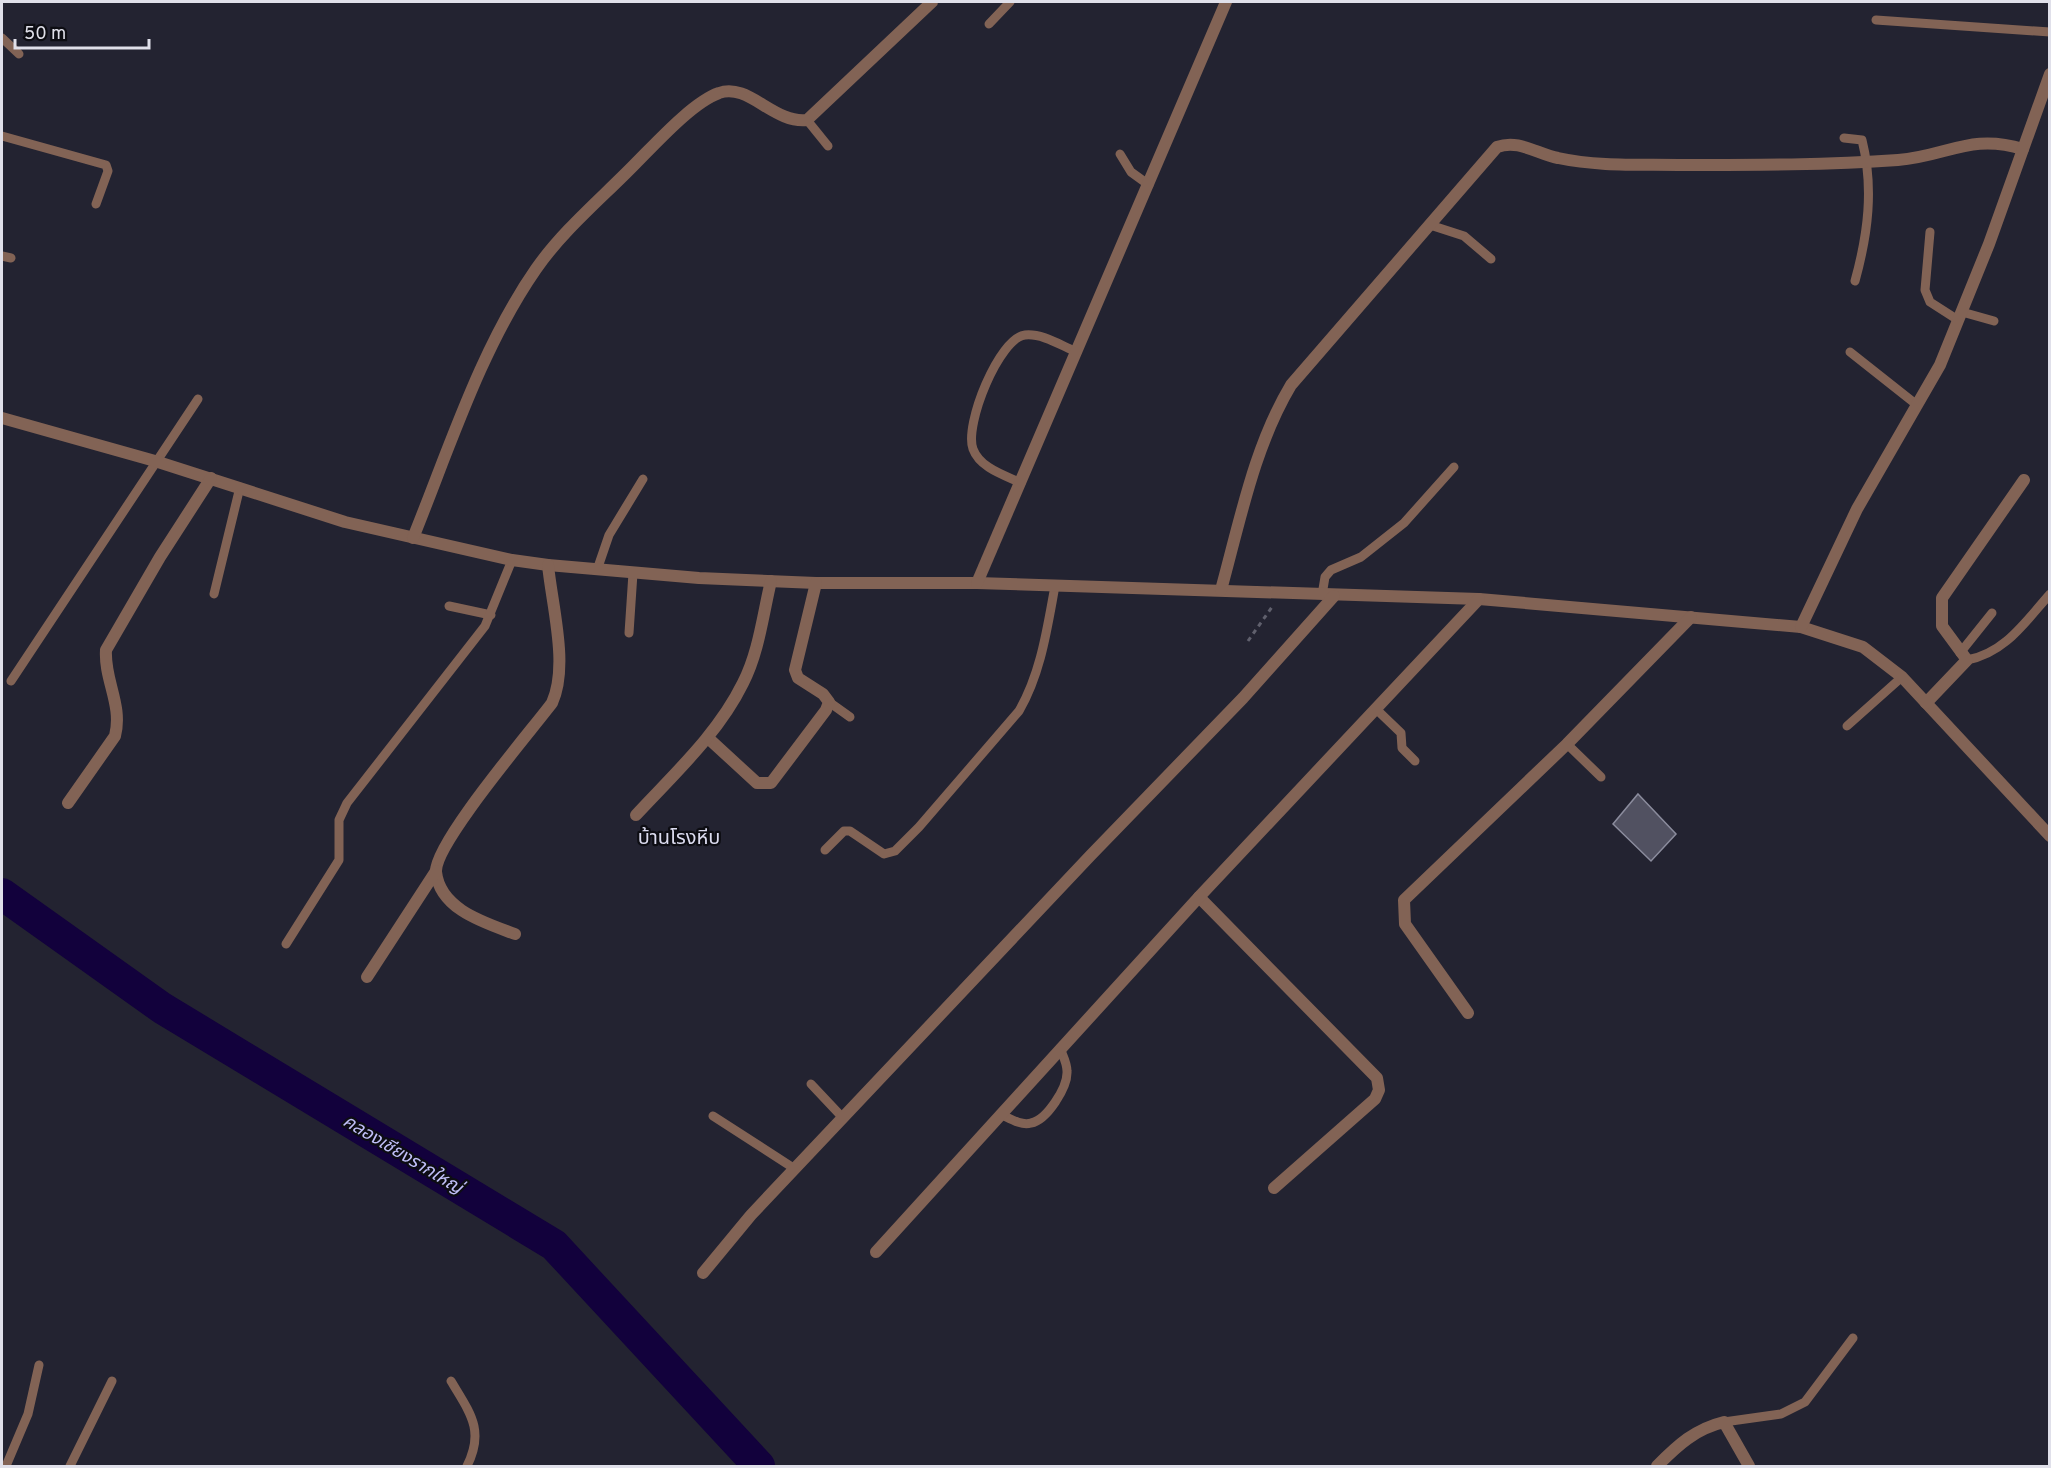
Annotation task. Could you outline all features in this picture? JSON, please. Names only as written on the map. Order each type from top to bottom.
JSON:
[{"type":"street","points":[[413,538],[509,310],[538,267],[574,226],[668,131],[708,98],[721,92],[742,93],[783,118],[798,122],[807,120],[932,2]]},
{"type":"street","points":[[977,584],[1226,2]]},
{"type":"street","points":[[1801,627],[1857,509],[1940,365],[2023,149],[2049,74]]},
{"type":"street","points":[[1221,590],[1261,449],[1276,410],[1291,385],[1497,147],[1506,144],[1518,145],[1552,157],[1597,164],[1824,166],[1910,159],[1978,142],[2000,142],[2023,149]]},
{"type":"street","points":[[2,418],[155,461],[345,522],[512,560],[548,565],[633,573],[816,583],[977,584],[1479,599],[1801,627],[1863,647],[1902,677],[2049,836]]},
{"type":"street","points":[[68,803],[115,736],[118,715],[105,664],[106,650],[155,566],[211,478]]},
{"type":"street","points":[[1926,703],[1963,657],[1942,626],[1942,598],[2024,480]]},
{"type":"street","points":[[368,977],[436,871],[439,855],[455,829],[552,703],[560,687],[561,667],[548,565]]},
{"type":"street","points":[[636,815],[708,738],[744,682],[754,652],[771,581]]},
{"type":"street","points":[[708,738],[757,783],[771,783],[826,710],[829,702],[823,694],[798,678],[795,670],[816,583]]},
{"type":"street","points":[[703,1273],[751,1215],[1244,698],[1328,596]]},
{"type":"street","points":[[876,1252],[1199,897],[1479,599]]},
{"type":"street","points":[[1468,1013],[1405,924],[1404,900],[1567,744],[1691,618]]},
{"type":"street","points":[[436,871],[441,885],[456,907],[482,922],[515,934]]},
{"type":"street","points":[[1199,897],[1377,1078],[1379,1090],[1375,1099],[1274,1188]]},
{"type":"street","points":[[1657,1467],[1683,1440],[1704,1427],[1727,1428],[1749,1467]]},
{"type":"lane","points":[[989,24],[1010,2]]},
{"type":"lane","points":[[1876,20],[2049,32]]},
{"type":"lane","points":[[2,38],[19,54]]},
{"type":"lane","points":[[807,120],[828,146]]},
{"type":"lane","points":[[2,135],[106,165],[108,171],[96,204]]},
{"type":"lane","points":[[1844,138],[1862,140],[1868,162],[1869,201],[1866,240],[1855,281]]},
{"type":"lane","points":[[1120,154],[1131,172],[1149,185]]},
{"type":"lane","points":[[1430,225],[1464,236],[1491,259]]},
{"type":"lane","points":[[1930,232],[1925,290],[1930,302],[1960,316],[1994,321]]},
{"type":"lane","points":[[1021,483],[983,464],[973,449],[971,433],[977,406],[1004,350],[1013,339],[1026,335],[1041,337],[1077,352]]},
{"type":"lane","points":[[1850,352],[1917,405]]},
{"type":"lane","points":[[11,681],[198,399]]},
{"type":"lane","points":[[1328,596],[1325,577],[1331,570],[1361,557],[1396,529],[1454,467]]},
{"type":"lane","points":[[597,570],[609,535],[643,479]]},
{"type":"lane","points":[[214,594],[240,487]]},
{"type":"lane","points":[[286,944],[339,860],[339,820],[347,803],[469,649],[491,615],[512,560]]},
{"type":"lane","points":[[628,633],[633,573]]},
{"type":"lane","points":[[825,850],[844,831],[850,831],[884,854],[895,851],[942,800],[1019,711],[1031,691],[1042,653],[1055,586]]},
{"type":"lane","points":[[1992,613],[1963,657],[1979,658],[2001,647],[2049,594]]},
{"type":"lane","points":[[449,606],[491,615]]},
{"type":"lane","points":[[1847,726],[1902,677]]},
{"type":"lane","points":[[829,702],[850,717]]},
{"type":"lane","points":[[1375,708],[1401,733],[1402,748],[1415,761]]},
{"type":"lane","points":[[1567,744],[1600,777]]},
{"type":"lane","points":[[1000,1114],[1018,1123],[1030,1124],[1041,1119],[1064,1087],[1068,1073],[1060,1048]]},
{"type":"lane","points":[[811,1084],[843,1118]]},
{"type":"lane","points":[[713,1116],[795,1169]]},
{"type":"lane","points":[[1727,1428],[1781,1414],[1805,1402],[1853,1338]]},
{"type":"lane","points":[[6,1467],[28,1414],[39,1365]]},
{"type":"lane","points":[[451,1381],[472,1415],[476,1435],[475,1448],[467,1467]]},
{"type":"lane","points":[[70,1467],[112,1382]]},
{"type":"path","points":[[1248,641],[1281,593]]},
{"type":"building","points":[[1638,794],[1676,834],[1651,861],[1613,824]]},
{"type":"waterway","name":"คลองเชียงรากใหญ่","points":[[2,894],[162,1008],[554,1245],[759,1466]]},
{"type":"district","name":"บ้านโรงหีบ","points":[[679,837]]}]
